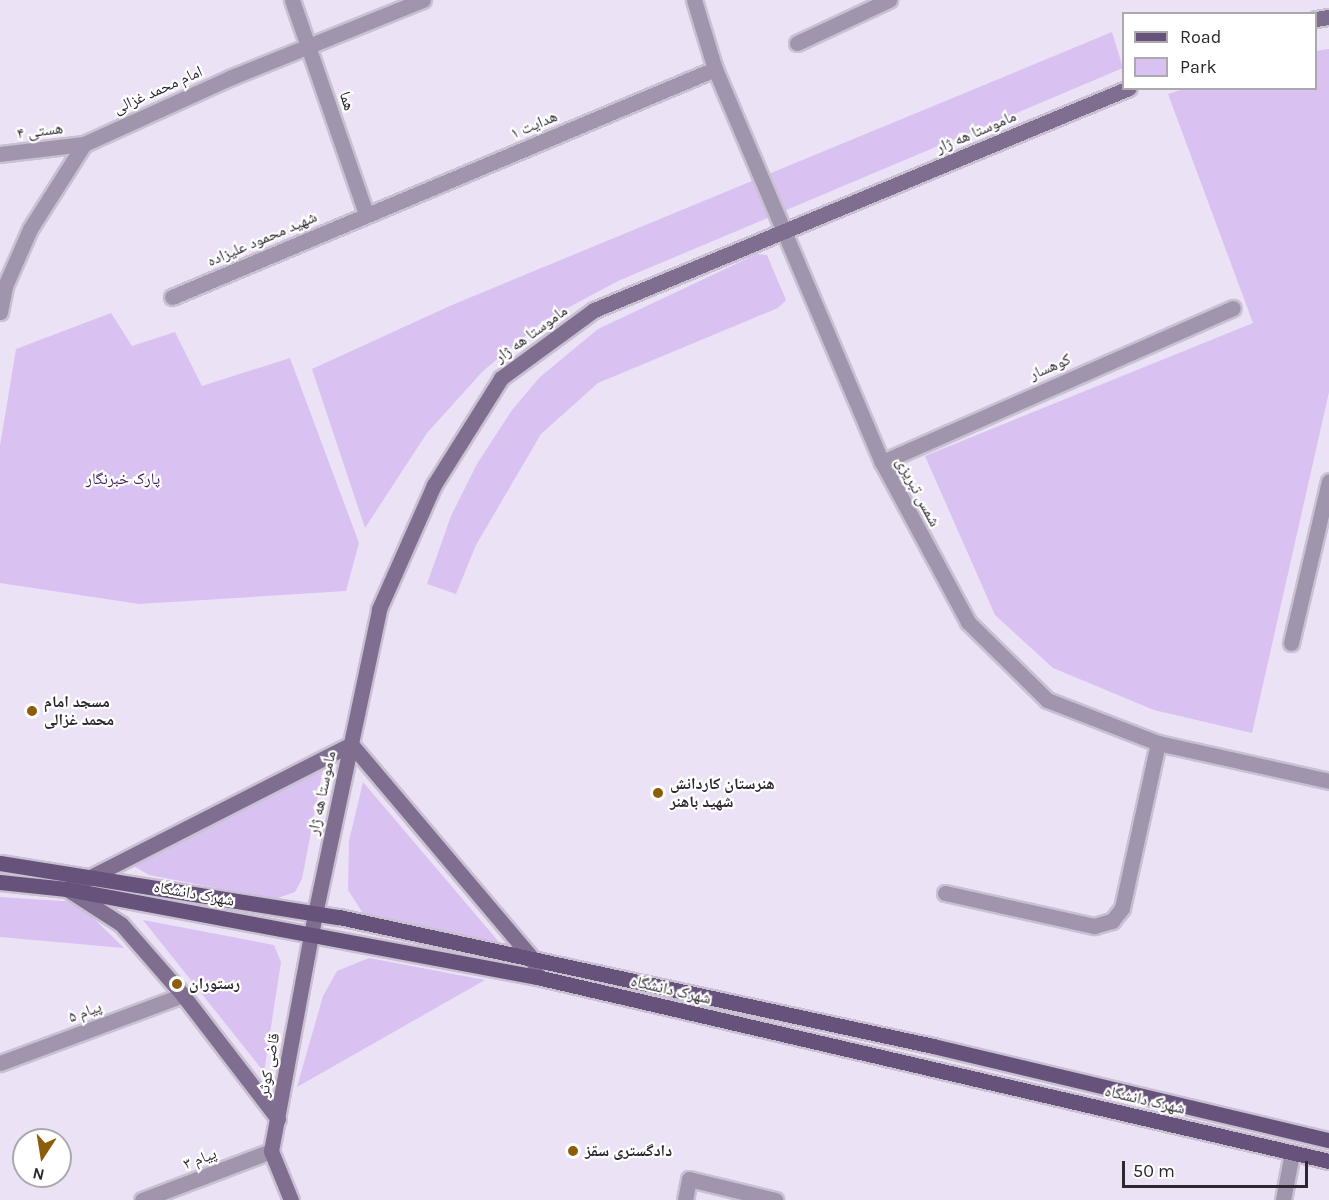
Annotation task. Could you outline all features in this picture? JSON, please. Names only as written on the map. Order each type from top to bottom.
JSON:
[{"type":"main road","name":"ماموستا هه ژار","points":[[311,934],[379,609],[434,485],[501,378],[594,310],[1124,90]]},
{"type":"main road","points":[[278,1119],[183,995],[122,924],[68,889],[86,876],[351,744],[533,959],[537,977]]},
{"type":"main road","points":[[0,863],[315,914],[533,959],[933,1046],[1329,1140]]},
{"type":"main road","name":"شهرک دانشگاه","points":[[0,882],[68,889],[537,977],[1329,1161]]},
{"type":"main road","name":"قاضی کوثر","points":[[271,1151],[311,934]]},
{"type":"main road","points":[[271,1151],[291,1200]]},
{"type":"street","name":"هما","points":[[292,0],[310,46],[366,214]]},
{"type":"street","name":"امام محمد غزالی","points":[[84,144],[310,46],[423,0]]},
{"type":"street","name":"شمس تبریزی","points":[[694,0],[715,69],[882,462],[968,622],[1047,700],[1158,743],[1329,781]]},
{"type":"street","points":[[797,43],[889,0]]},
{"type":"street","name":"هدایت ۱","points":[[366,214],[715,69]]},
{"type":"street","points":[[0,312],[5,286],[30,229],[84,144]]},
{"type":"street","name":"هستی ۴","points":[[0,154],[84,144]]},
{"type":"street","name":"شهید محمود علیزاده","points":[[172,297],[366,214]]},
{"type":"street","name":"کوهسار","points":[[882,462],[1233,308]]},
{"type":"street","points":[[1291,643],[1329,481]]},
{"type":"street","points":[[945,893],[1094,926],[1112,921],[1122,908],[1158,743]]},
{"type":"street","name":"پیام ۵","points":[[0,1063],[183,995]]},
{"type":"street","name":"پیام ۳","points":[[142,1200],[271,1151]]},
{"type":"street","points":[[1283,1200],[1293,1152]]},
{"type":"street","points":[[685,1200],[689,1179],[775,1200]]},
{"type":"green space","points":[[1112,32],[1122,68],[618,281],[543,321],[483,371],[427,433],[365,528],[312,369],[452,305]]},
{"type":"green space","points":[[1329,49],[1329,392],[1252,733],[1154,710],[1053,668],[995,615],[925,456],[1253,323],[1168,94],[1181,90],[1317,90],[1317,51]]},
{"type":"green space","points":[[757,254],[767,255],[786,300],[778,308],[598,383],[541,434],[476,545],[456,594],[427,584],[451,516],[477,464],[512,410],[540,377],[598,329]]},
{"type":"green space","name":"پارک خبرنگار","points":[[111,313],[132,346],[175,332],[202,386],[290,358],[359,543],[346,591],[139,604],[0,583],[0,446],[16,349]]},
{"type":"green space","points":[[323,769],[302,879],[295,892],[275,899],[149,875],[132,865]]},
{"type":"green space","points":[[363,782],[504,948],[366,918],[348,890],[349,841]]},
{"type":"green space","points":[[0,897],[77,902],[124,948],[0,937]]},
{"type":"green space","points":[[143,920],[274,945],[281,962],[264,1072]]},
{"type":"green space","points":[[369,958],[485,980],[297,1087],[323,996],[337,971]]},
{"type":"place","name":"مسجد امام محمد غزالی","points":[[32,711]]},
{"type":"place","name":"هنرستان کاردانش شهید باهنر","points":[[658,793]]},
{"type":"place","name":"رستوران","points":[[177,984]]},
{"type":"place","name":"دادگستری سقز","points":[[573,1151]]}]
